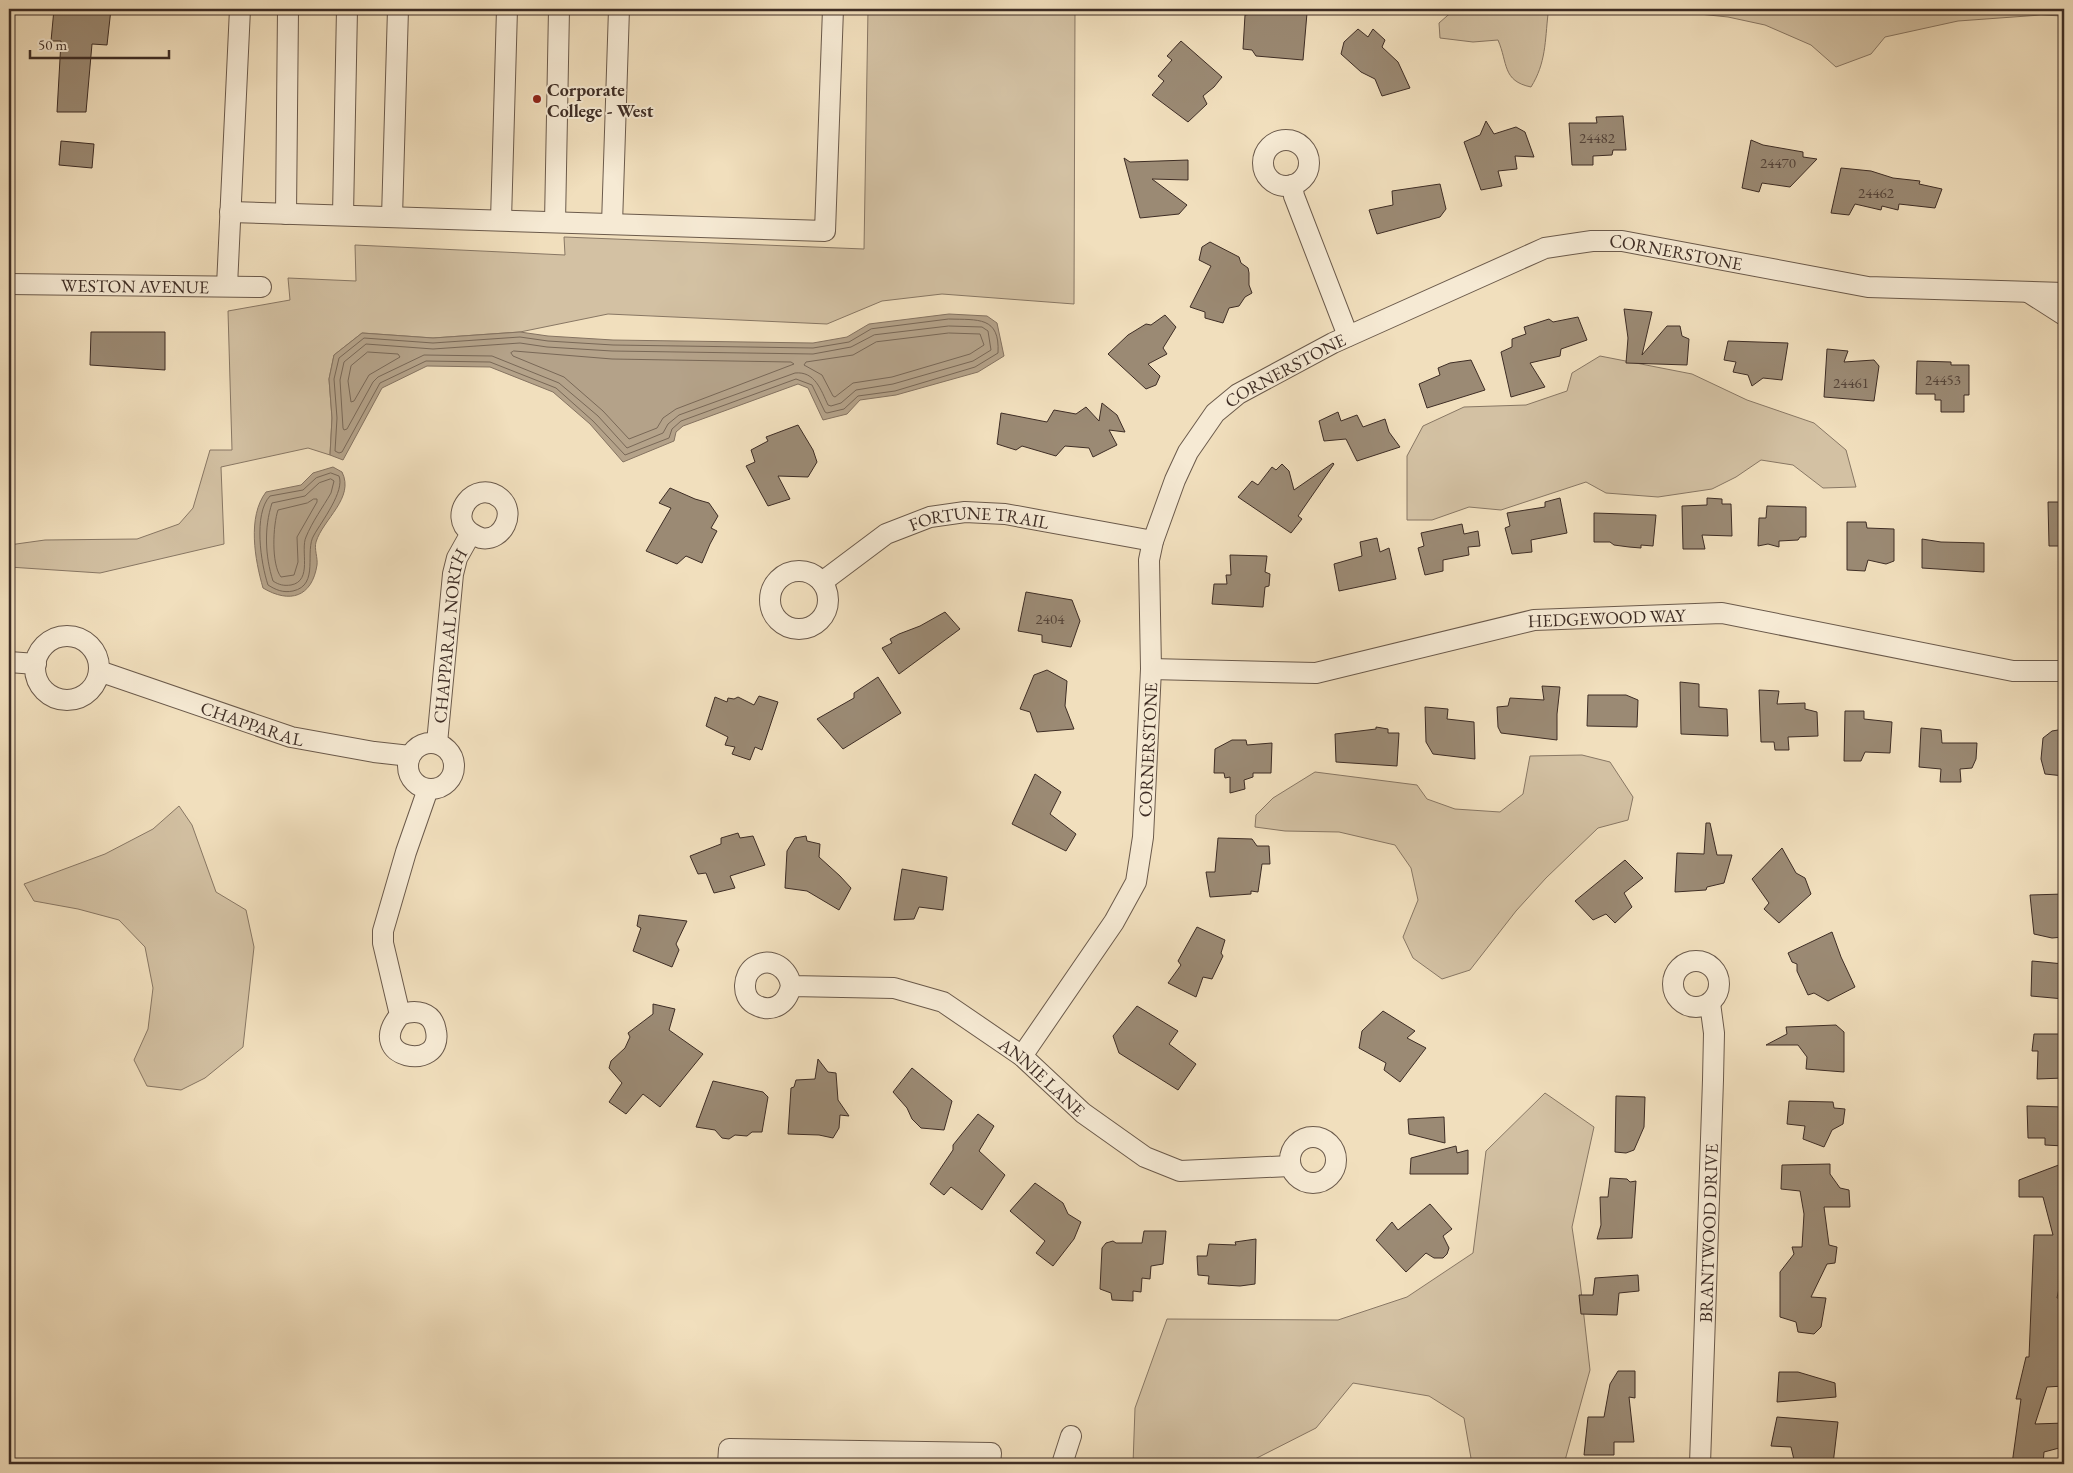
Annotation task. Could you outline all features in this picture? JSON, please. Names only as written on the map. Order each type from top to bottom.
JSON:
[{"type":"street","points":[[227,286],[240,9]]},
{"type":"street","points":[[286,214],[288,9]]},
{"type":"street","points":[[343,215],[347,9]]},
{"type":"street","points":[[392,217],[398,9]]},
{"type":"street","points":[[501,220],[507,9]]},
{"type":"street","points":[[555,222],[559,9]]},
{"type":"street","points":[[612,224],[619,9]]},
{"type":"street","points":[[230,212],[825,231],[832,9]]},
{"type":"street","points":[[1292,185],[1294,196],[1348,336]]},
{"type":"street","name":"CORNERSTONE","points":[[1022,1056],[1114,922],[1136,882],[1143,837],[1150,669],[1149,560],[1153,540],[1188,452],[1215,413],[1238,394],[1348,336],[1545,248],[1592,241],[1622,241],[1868,287],[2064,293]]},
{"type":"street","name":"WESTON AVENUE","points":[[9,284],[261,287]]},
{"type":"street","points":[[2028,292],[2064,315]]},
{"type":"street","name":"FORTUNE TRAIL","points":[[822,582],[886,534],[930,517],[965,512],[1005,514],[1153,540]]},
{"type":"street","name":"CHAPPARAL NORTH","points":[[437,743],[453,574],[457,558],[471,533]]},
{"type":"street","name":"HEDGEWOOD WAY","points":[[1150,669],[1316,673],[1534,620],[1722,613],[2012,671],[2064,671]]},
{"type":"street","points":[[76,637],[90,646],[98,660],[99,672],[91,689],[83,695],[64,699],[54,697],[40,684],[36,675],[36,664],[39,653],[45,644],[55,638],[76,637]]},
{"type":"street","points":[[9,662],[36,664]]},
{"type":"street","name":"CHAPPARAL","points":[[99,672],[291,737],[374,752],[410,756]]},
{"type":"street","points":[[437,743],[444,746],[453,757],[454,771],[447,783],[441,787],[428,789],[415,783],[410,777],[408,770],[410,756],[421,745],[437,743]]},
{"type":"street","points":[[400,1015],[386,957],[383,932],[406,852],[428,789]]},
{"type":"street","name":"ANNIE LANE","points":[[791,986],[894,988],[943,1002],[1022,1056],[1083,1113],[1144,1157],[1180,1171],[1290,1166]]},
{"type":"street","name":"BRANTWOOD DRIVE","points":[[1700,1464],[1713,1080],[1714,1033],[1710,1003]]},
{"type":"street","points":[[1062,1464],[1071,1436]]},
{"type":"street","points":[[728,1464],[729,1449],[778,1457],[945,1458],[990,1453],[990,1464]]},
{"type":"shaded area","points":[[868,9],[1075,9],[1074,304],[942,294],[882,301],[827,324],[608,314],[520,332],[433,338],[362,333],[334,355],[329,379],[332,418],[330,455],[308,448],[221,467],[224,544],[100,573],[9,567],[9,545],[45,540],[137,539],[179,524],[193,508],[210,450],[232,450],[228,311],[290,300],[288,278],[356,281],[355,245],[565,255],[564,237],[864,249]]},
{"type":"shaded area","points":[[1455,9],[1578,9],[1548,14],[1540,69],[1531,87],[1522,84],[1510,76],[1498,40],[1473,42],[1440,38],[1439,23]]},
{"type":"shaded area","points":[[1651,9],[2064,9],[2064,16],[2041,15],[1958,21],[1885,37],[1871,54],[1836,67],[1811,45],[1765,25],[1728,17]]},
{"type":"shaded area","points":[[1600,356],[1692,374],[1747,400],[1814,423],[1846,450],[1856,487],[1823,488],[1793,465],[1761,460],[1736,477],[1712,489],[1658,497],[1606,493],[1586,482],[1501,510],[1469,507],[1432,520],[1407,520],[1407,456],[1423,426],[1464,407],[1526,405],[1567,391],[1572,373]]},
{"type":"shaded area","points":[[1582,755],[1610,762],[1633,797],[1628,820],[1598,828],[1546,878],[1516,911],[1470,970],[1442,979],[1413,958],[1403,937],[1418,900],[1411,868],[1395,845],[1339,832],[1285,831],[1255,827],[1256,815],[1273,798],[1315,772],[1417,785],[1427,799],[1455,809],[1500,812],[1523,794],[1530,756]]},
{"type":"shaded area","points":[[179,806],[192,825],[216,892],[246,910],[254,947],[243,1047],[205,1078],[181,1090],[147,1086],[134,1060],[148,1029],[153,988],[145,947],[119,920],[78,909],[34,901],[24,884],[105,854],[153,829]]},
{"type":"shaded area","points":[[1545,1093],[1594,1127],[1572,1227],[1590,1370],[1564,1464],[1472,1464],[1464,1418],[1429,1396],[1353,1383],[1316,1428],[1255,1459],[1253,1464],[1133,1464],[1135,1408],[1167,1319],[1338,1320],[1407,1297],[1473,1253],[1486,1151]]},
{"type":"water","points":[[949,314],[987,316],[997,323],[1004,356],[978,372],[896,395],[860,400],[847,414],[823,420],[808,388],[798,384],[683,426],[676,432],[674,441],[623,462],[590,424],[553,392],[490,367],[427,366],[382,388],[343,460],[330,455],[332,418],[329,379],[334,355],[362,333],[433,338],[520,332],[548,336],[613,340],[813,343],[847,337],[869,324]]},
{"type":"water","points":[[333,467],[342,472],[345,482],[344,491],[341,500],[316,542],[317,565],[310,584],[305,591],[291,596],[282,596],[263,588],[257,565],[254,539],[256,514],[260,502],[266,492],[301,485],[313,473]]},
{"type":"building","points":[[54,9],[111,9],[107,45],[92,44],[86,112],[57,112],[61,41],[51,41]]},
{"type":"building","points":[[1272,11],[1307,13],[1303,60],[1256,56],[1252,50],[1243,49],[1245,15]]},
{"type":"building","points":[[1358,29],[1368,37],[1373,29],[1385,40],[1382,47],[1398,62],[1410,88],[1382,96],[1375,79],[1361,72],[1341,54],[1344,42]]},
{"type":"building","points":[[1181,41],[1222,77],[1203,96],[1207,104],[1188,122],[1152,95],[1164,81],[1158,76],[1172,60],[1167,56]]},
{"type":"building","points":[[1623,116],[1626,150],[1613,150],[1612,155],[1593,156],[1593,165],[1572,165],[1569,123],[1597,123],[1596,117]]},
{"type":"building","points":[[1486,121],[1494,134],[1516,127],[1525,132],[1534,157],[1515,156],[1517,169],[1498,171],[1502,186],[1481,190],[1464,142],[1480,135]]},
{"type":"building","points":[[1751,140],[1763,145],[1803,152],[1803,157],[1817,159],[1790,187],[1762,183],[1759,192],[1742,188]]},
{"type":"building","points":[[61,141],[94,144],[92,168],[59,165]]},
{"type":"building","points":[[1124,158],[1130,162],[1188,160],[1188,180],[1152,179],[1187,205],[1179,214],[1140,218]]},
{"type":"building","points":[[1841,168],[1871,171],[1893,178],[1920,181],[1919,184],[1942,189],[1935,208],[1899,204],[1898,210],[1882,206],[1881,210],[1855,204],[1849,215],[1831,213]]},
{"type":"building","points":[[1440,184],[1446,209],[1440,217],[1377,234],[1369,210],[1393,205],[1392,191]]},
{"type":"building","points":[[1210,242],[1239,257],[1241,263],[1248,268],[1249,273],[1249,285],[1252,293],[1245,297],[1239,306],[1229,308],[1223,323],[1205,318],[1205,312],[1190,307],[1211,266],[1199,260],[1202,247]]},
{"type":"building","points":[[1624,309],[1652,312],[1642,355],[1667,326],[1680,326],[1682,336],[1689,339],[1687,365],[1626,363],[1628,338]]},
{"type":"building","points":[[1165,315],[1176,327],[1163,348],[1167,354],[1148,364],[1160,376],[1156,385],[1146,389],[1108,354],[1128,335],[1146,324],[1151,325]]},
{"type":"building","points":[[1578,317],[1587,340],[1561,349],[1560,356],[1530,363],[1545,387],[1511,397],[1501,352],[1512,347],[1512,339],[1526,334],[1524,327],[1549,319],[1553,322]]},
{"type":"building","points":[[91,332],[165,332],[165,370],[90,365]]},
{"type":"building","points":[[1728,341],[1788,343],[1782,380],[1763,378],[1752,386],[1748,375],[1733,372],[1736,362],[1724,360]]},
{"type":"building","points":[[1827,349],[1848,351],[1844,362],[1874,360],[1879,366],[1874,401],[1824,397]]},
{"type":"building","points":[[1471,360],[1485,390],[1427,408],[1419,384],[1440,375],[1438,368],[1450,363]]},
{"type":"building","points":[[1917,361],[1951,362],[1951,365],[1969,365],[1969,395],[1964,395],[1964,412],[1941,412],[1941,400],[1935,400],[1935,394],[1916,394]]},
{"type":"building","points":[[1102,403],[1117,415],[1125,432],[1109,430],[1117,445],[1093,457],[1089,448],[1065,446],[1056,456],[1022,446],[1016,450],[997,444],[1001,413],[1047,422],[1054,410],[1076,414],[1086,407],[1099,421]]},
{"type":"building","points":[[1338,412],[1341,421],[1357,415],[1363,427],[1385,419],[1389,432],[1400,447],[1357,461],[1346,439],[1324,441],[1319,421]]},
{"type":"building","points":[[798,425],[813,450],[817,462],[808,477],[778,476],[790,499],[768,506],[746,466],[755,462],[751,450],[768,441],[766,437]]},
{"type":"building","points":[[1333,463],[1298,516],[1302,519],[1291,533],[1238,497],[1252,481],[1258,485],[1272,467],[1276,470],[1282,464],[1289,471],[1294,490]]},
{"type":"building","points":[[670,488],[709,503],[718,516],[711,528],[717,531],[702,563],[686,556],[677,564],[646,551],[671,508],[659,503]]},
{"type":"building","points":[[1560,498],[1567,533],[1531,540],[1532,552],[1512,554],[1505,528],[1510,526],[1507,513],[1545,507],[1545,502]]},
{"type":"building","points":[[1707,498],[1722,499],[1722,504],[1731,504],[1732,536],[1702,535],[1705,549],[1683,549],[1682,506],[1707,505]]},
{"type":"building","points":[[2048,502],[2064,502],[2064,546],[2049,546]]},
{"type":"building","points":[[1767,506],[1806,507],[1806,537],[1800,537],[1798,540],[1779,541],[1779,547],[1768,544],[1758,546],[1759,518],[1766,518]]},
{"type":"building","points":[[1594,513],[1656,515],[1653,546],[1641,545],[1641,548],[1614,545],[1610,542],[1594,542]]},
{"type":"building","points":[[1847,522],[1866,522],[1867,528],[1894,529],[1894,561],[1886,564],[1868,560],[1865,571],[1847,570]]},
{"type":"building","points":[[1462,524],[1464,534],[1478,531],[1480,546],[1468,547],[1469,555],[1443,560],[1443,571],[1425,575],[1418,548],[1424,546],[1421,533]]},
{"type":"building","points":[[1377,538],[1380,552],[1389,548],[1396,579],[1339,591],[1334,564],[1362,556],[1360,542]]},
{"type":"building","points":[[1922,539],[1941,542],[1984,543],[1984,572],[1922,568]]},
{"type":"building","points":[[1230,555],[1267,556],[1265,572],[1270,574],[1269,586],[1265,587],[1263,607],[1212,604],[1214,584],[1227,584],[1226,575],[1231,575]]},
{"type":"building","points":[[1026,592],[1072,600],[1080,621],[1071,647],[1042,642],[1042,635],[1018,631]]},
{"type":"building","points":[[945,612],[960,629],[899,674],[882,648],[892,643],[890,639],[920,626]]},
{"type":"building","points":[[1047,670],[1067,681],[1065,706],[1074,729],[1037,732],[1030,712],[1020,709],[1034,675]]},
{"type":"building","points":[[878,677],[901,713],[843,749],[817,719],[854,698],[854,693]]},
{"type":"building","points":[[1680,682],[1699,684],[1699,707],[1727,709],[1728,736],[1681,734]]},
{"type":"building","points":[[1542,686],[1560,687],[1557,740],[1501,733],[1498,727],[1497,707],[1508,706],[1510,698],[1544,700]]},
{"type":"building","points":[[1759,690],[1779,691],[1777,704],[1805,703],[1805,709],[1817,712],[1818,736],[1788,737],[1789,750],[1775,750],[1774,742],[1761,742]]},
{"type":"building","points":[[1588,695],[1626,695],[1638,700],[1637,727],[1587,726]]},
{"type":"building","points":[[759,696],[778,702],[762,750],[755,747],[750,760],[732,754],[735,747],[725,745],[728,737],[706,726],[715,697],[727,702],[728,698],[734,699],[738,697],[754,705]]},
{"type":"building","points":[[1425,707],[1448,709],[1447,719],[1474,722],[1475,759],[1433,754],[1426,742]]},
{"type":"building","points":[[1845,711],[1864,711],[1864,719],[1892,722],[1890,753],[1865,752],[1861,761],[1844,761]]},
{"type":"building","points":[[1376,727],[1388,729],[1388,733],[1399,733],[1397,766],[1336,762],[1335,734],[1376,729]]},
{"type":"building","points":[[1921,728],[1941,730],[1942,743],[1977,743],[1976,759],[1972,768],[1960,769],[1961,782],[1940,782],[1941,769],[1919,767]]},
{"type":"building","points":[[2064,729],[2064,776],[2045,774],[2041,759],[2043,738],[2052,731]]},
{"type":"building","points":[[1232,740],[1246,740],[1247,745],[1272,743],[1271,773],[1253,773],[1253,777],[1244,780],[1245,789],[1230,793],[1230,777],[1225,778],[1224,773],[1214,773],[1215,749]]},
{"type":"building","points":[[1035,774],[1061,792],[1050,814],[1076,834],[1066,851],[1012,824]]},
{"type":"building","points":[[1706,823],[1710,823],[1717,855],[1732,855],[1724,883],[1707,887],[1706,890],[1675,892],[1677,853],[1704,854]]},
{"type":"building","points":[[738,833],[740,838],[753,836],[765,865],[730,876],[735,888],[714,893],[706,873],[698,874],[690,856],[721,844],[721,838]]},
{"type":"building","points":[[806,836],[807,841],[820,844],[819,857],[851,888],[839,910],[807,891],[785,888],[787,851],[795,838]]},
{"type":"building","points":[[1218,838],[1252,839],[1257,846],[1269,846],[1270,864],[1262,864],[1258,892],[1251,891],[1251,894],[1210,897],[1206,872],[1215,872]]},
{"type":"building","points":[[1782,848],[1796,873],[1805,878],[1811,894],[1779,923],[1764,909],[1769,903],[1752,879]]},
{"type":"building","points":[[1625,860],[1643,878],[1624,893],[1632,907],[1615,923],[1606,914],[1593,920],[1575,901]]},
{"type":"building","points":[[902,869],[947,877],[943,910],[919,907],[914,919],[894,920]]},
{"type":"building","points":[[2064,894],[2064,937],[2052,938],[2034,934],[2030,895]]},
{"type":"building","points":[[639,915],[687,921],[676,944],[679,950],[672,967],[633,951],[641,928],[637,926]]},
{"type":"building","points":[[1197,927],[1225,940],[1221,953],[1223,956],[1212,979],[1203,977],[1196,997],[1168,983],[1181,965],[1178,961]]},
{"type":"building","points":[[1832,932],[1855,987],[1828,1001],[1814,993],[1808,995],[1797,971],[1797,964],[1792,962],[1788,953]]},
{"type":"building","points":[[2032,961],[2064,964],[2064,999],[2031,996]]},
{"type":"building","points":[[653,1004],[675,1009],[669,1030],[703,1054],[660,1107],[643,1094],[626,1114],[609,1102],[622,1083],[609,1068],[611,1061],[625,1048],[630,1037],[628,1033],[653,1014]]},
{"type":"building","points":[[1137,1006],[1178,1031],[1169,1044],[1196,1064],[1178,1090],[1119,1053],[1113,1036]]},
{"type":"building","points":[[1383,1011],[1415,1031],[1407,1038],[1426,1048],[1400,1082],[1384,1070],[1386,1063],[1359,1048],[1362,1031]]},
{"type":"building","points":[[1836,1025],[1844,1032],[1844,1072],[1806,1069],[1807,1057],[1798,1045],[1766,1045],[1787,1034],[1786,1027]]},
{"type":"building","points":[[2034,1034],[2064,1034],[2064,1078],[2037,1079],[2038,1051],[2032,1051]]},
{"type":"building","points":[[818,1059],[828,1072],[836,1073],[838,1100],[849,1116],[840,1115],[839,1128],[833,1138],[819,1135],[788,1134],[791,1088],[794,1087],[796,1080],[815,1079]]},
{"type":"building","points":[[912,1068],[952,1101],[944,1130],[921,1128],[912,1119],[907,1108],[893,1092]]},
{"type":"building","points":[[713,1081],[763,1092],[768,1097],[762,1132],[752,1132],[747,1136],[735,1135],[729,1139],[722,1138],[715,1130],[696,1127]]},
{"type":"building","points":[[1616,1096],[1645,1097],[1644,1127],[1634,1150],[1626,1153],[1615,1152]]},
{"type":"building","points":[[1789,1101],[1833,1102],[1834,1108],[1845,1109],[1843,1124],[1832,1130],[1824,1147],[1803,1139],[1805,1126],[1787,1124]]},
{"type":"building","points":[[2027,1106],[2064,1107],[2064,1146],[2045,1145],[2045,1138],[2028,1138]]},
{"type":"building","points":[[978,1114],[994,1126],[979,1151],[1005,1175],[982,1210],[951,1187],[944,1195],[930,1184],[953,1150],[953,1145]]},
{"type":"building","points":[[1444,1117],[1445,1143],[1409,1134],[1408,1119]]},
{"type":"building","points":[[1456,1146],[1457,1153],[1468,1150],[1468,1174],[1410,1174],[1411,1158]]},
{"type":"building","points":[[2064,1163],[2064,1265],[2057,1298],[2064,1298],[2064,1386],[2047,1387],[2035,1424],[2064,1423],[2063,1447],[2044,1452],[2043,1464],[2012,1464],[2021,1399],[2016,1399],[2026,1357],[2029,1357],[2034,1235],[2053,1235],[2043,1197],[2019,1197],[2019,1180]]},
{"type":"building","points":[[1830,1164],[1830,1174],[1840,1188],[1849,1190],[1850,1207],[1824,1207],[1829,1245],[1837,1247],[1835,1263],[1827,1264],[1811,1297],[1826,1298],[1821,1327],[1814,1334],[1798,1332],[1796,1322],[1780,1317],[1780,1272],[1794,1254],[1792,1247],[1802,1247],[1804,1214],[1800,1191],[1781,1189],[1782,1165]]},
{"type":"building","points":[[1610,1178],[1627,1179],[1630,1182],[1636,1181],[1632,1238],[1597,1239],[1601,1225],[1600,1197],[1608,1197]]},
{"type":"building","points":[[1035,1183],[1063,1203],[1068,1214],[1081,1222],[1074,1239],[1053,1266],[1036,1253],[1045,1241],[1010,1211]]},
{"type":"building","points":[[1430,1204],[1452,1229],[1443,1236],[1449,1248],[1447,1254],[1443,1258],[1434,1258],[1426,1253],[1406,1272],[1376,1240],[1392,1222],[1398,1230]]},
{"type":"building","points":[[1144,1231],[1166,1231],[1163,1264],[1151,1266],[1150,1279],[1142,1278],[1141,1292],[1133,1291],[1133,1301],[1112,1300],[1111,1293],[1100,1289],[1102,1248],[1106,1243],[1113,1241],[1116,1243],[1142,1243]]},
{"type":"building","points":[[1256,1239],[1255,1284],[1240,1286],[1208,1284],[1209,1276],[1198,1275],[1197,1256],[1207,1256],[1209,1244],[1236,1245],[1235,1242]]},
{"type":"building","points":[[1638,1275],[1639,1291],[1619,1293],[1617,1315],[1581,1314],[1579,1295],[1593,1295],[1595,1278]]},
{"type":"building","points":[[1618,1371],[1635,1371],[1635,1398],[1629,1397],[1634,1442],[1614,1442],[1614,1455],[1584,1455],[1588,1417],[1604,1417],[1610,1384]]},
{"type":"building","points":[[1779,1372],[1798,1372],[1835,1383],[1836,1397],[1777,1402]]},
{"type":"building","points":[[1777,1417],[1838,1422],[1833,1464],[1795,1464],[1791,1447],[1771,1446]]},
{"type":"place","name":"Corporate College - West","points":[[537,99]]}]
